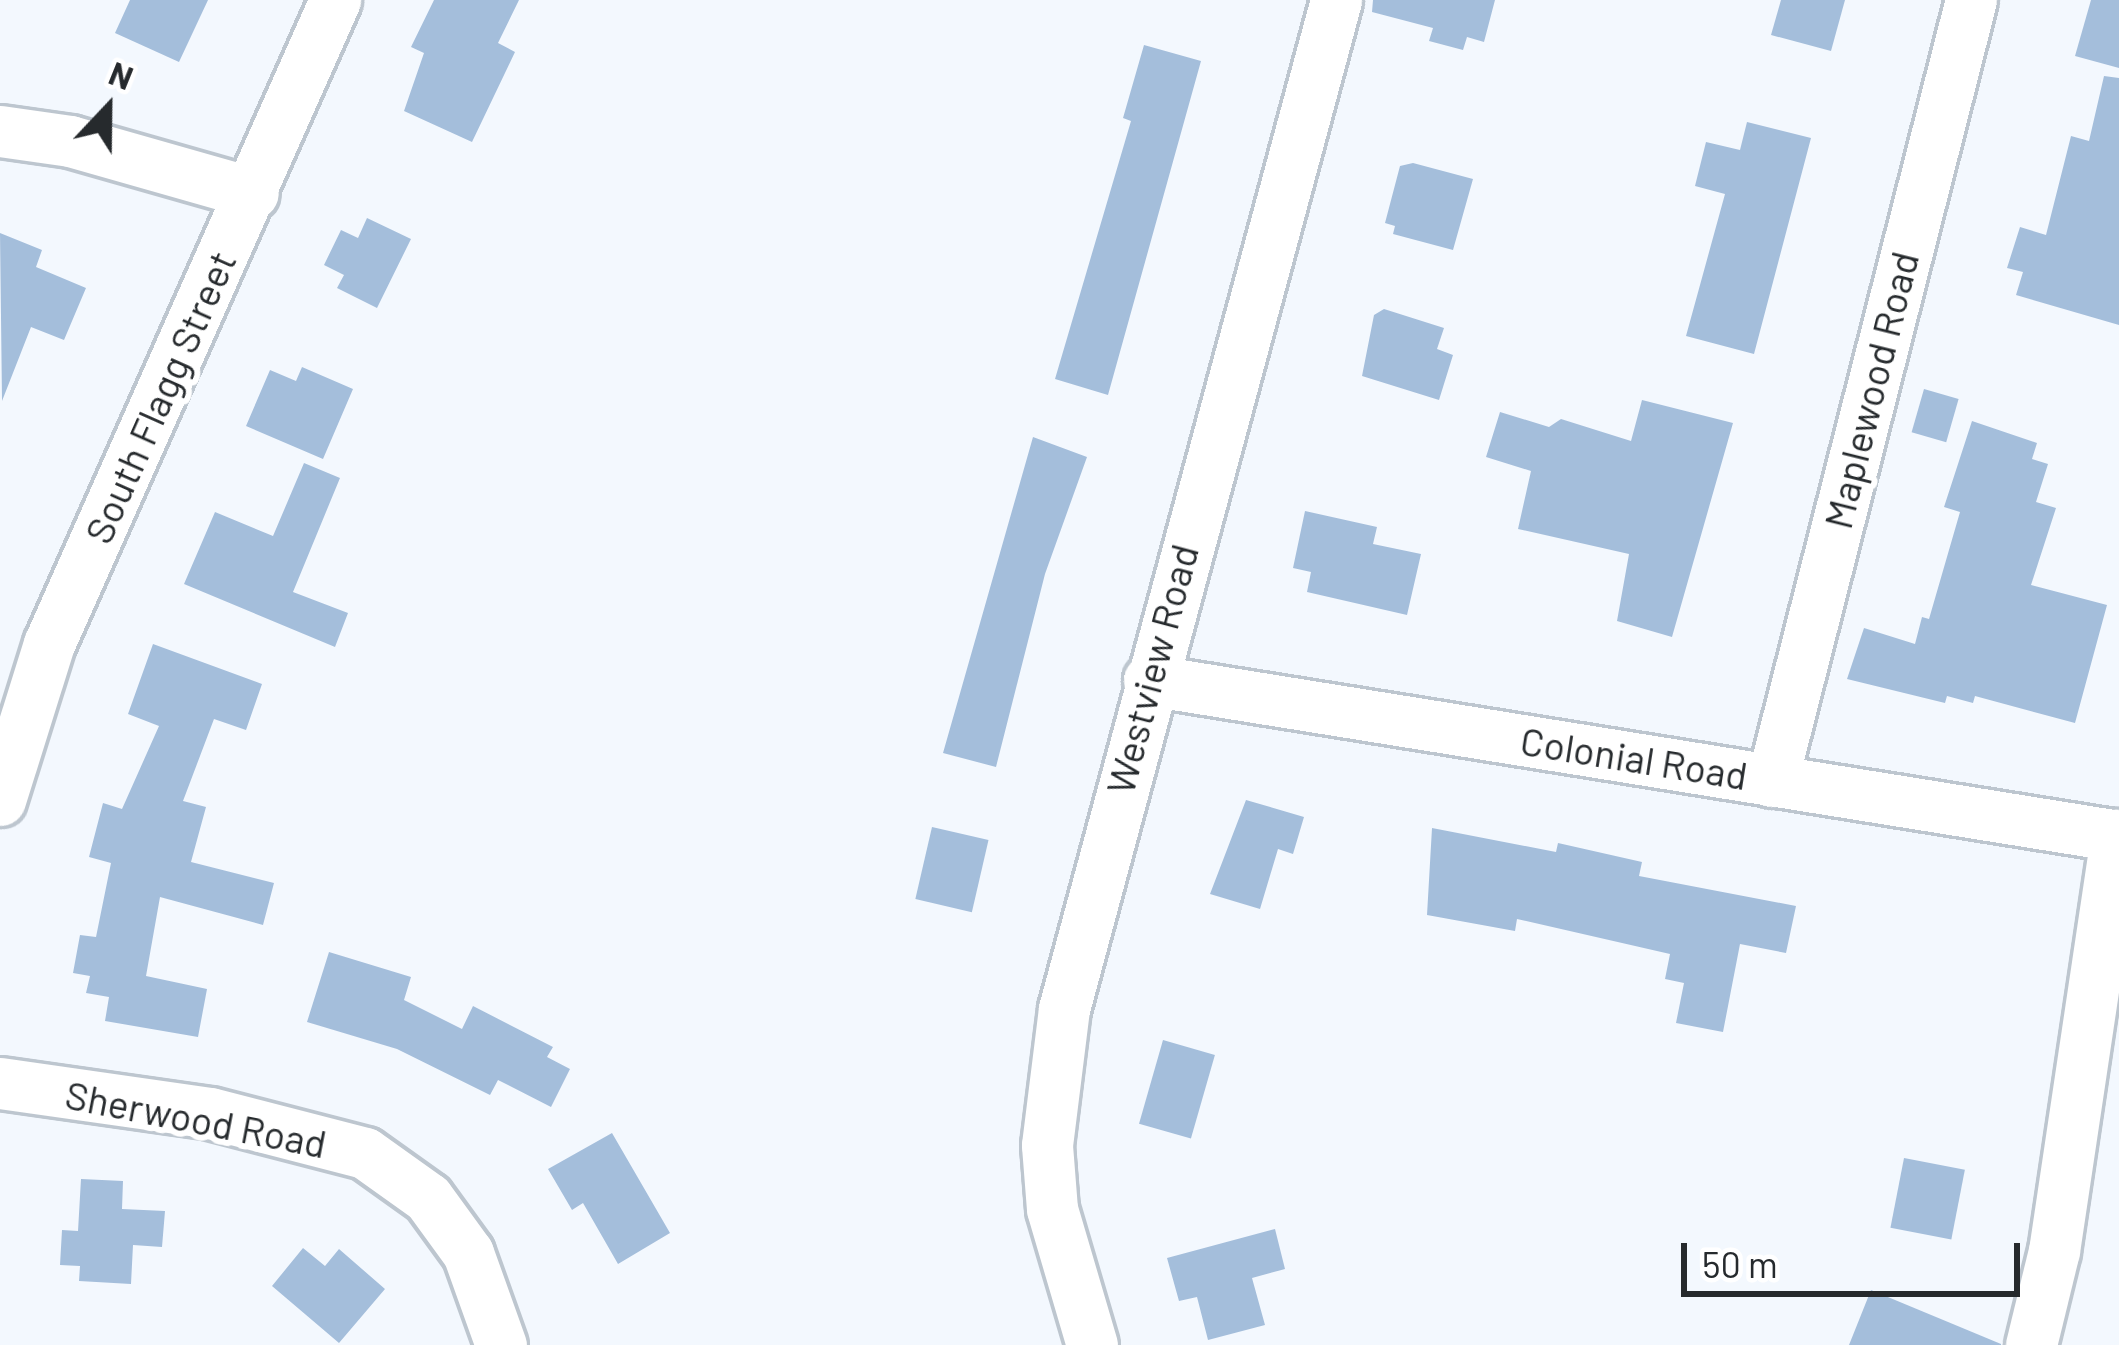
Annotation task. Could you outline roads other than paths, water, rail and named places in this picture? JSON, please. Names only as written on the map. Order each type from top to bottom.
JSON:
[{"type":"street","name":"South Flagg Street","points":[[0,800],[49,644],[253,194],[334,0]]},
{"type":"street","name":"Westview Road","points":[[1092,1345],[1052,1209],[1051,1087],[1080,926],[1336,0]]},
{"type":"street","name":"Maplewood Road","points":[[1772,781],[1971,0]]},
{"type":"street","points":[[0,131],[70,141],[253,194]]},
{"type":"street","name":"Colonial Road","points":[[1149,680],[2118,835]]},
{"type":"street","points":[[2031,1345],[2054,1251],[2118,835]]},
{"type":"street","name":"Sherwood Road","points":[[0,1083],[210,1113],[365,1153],[428,1198],[468,1253],[501,1345]]}]
